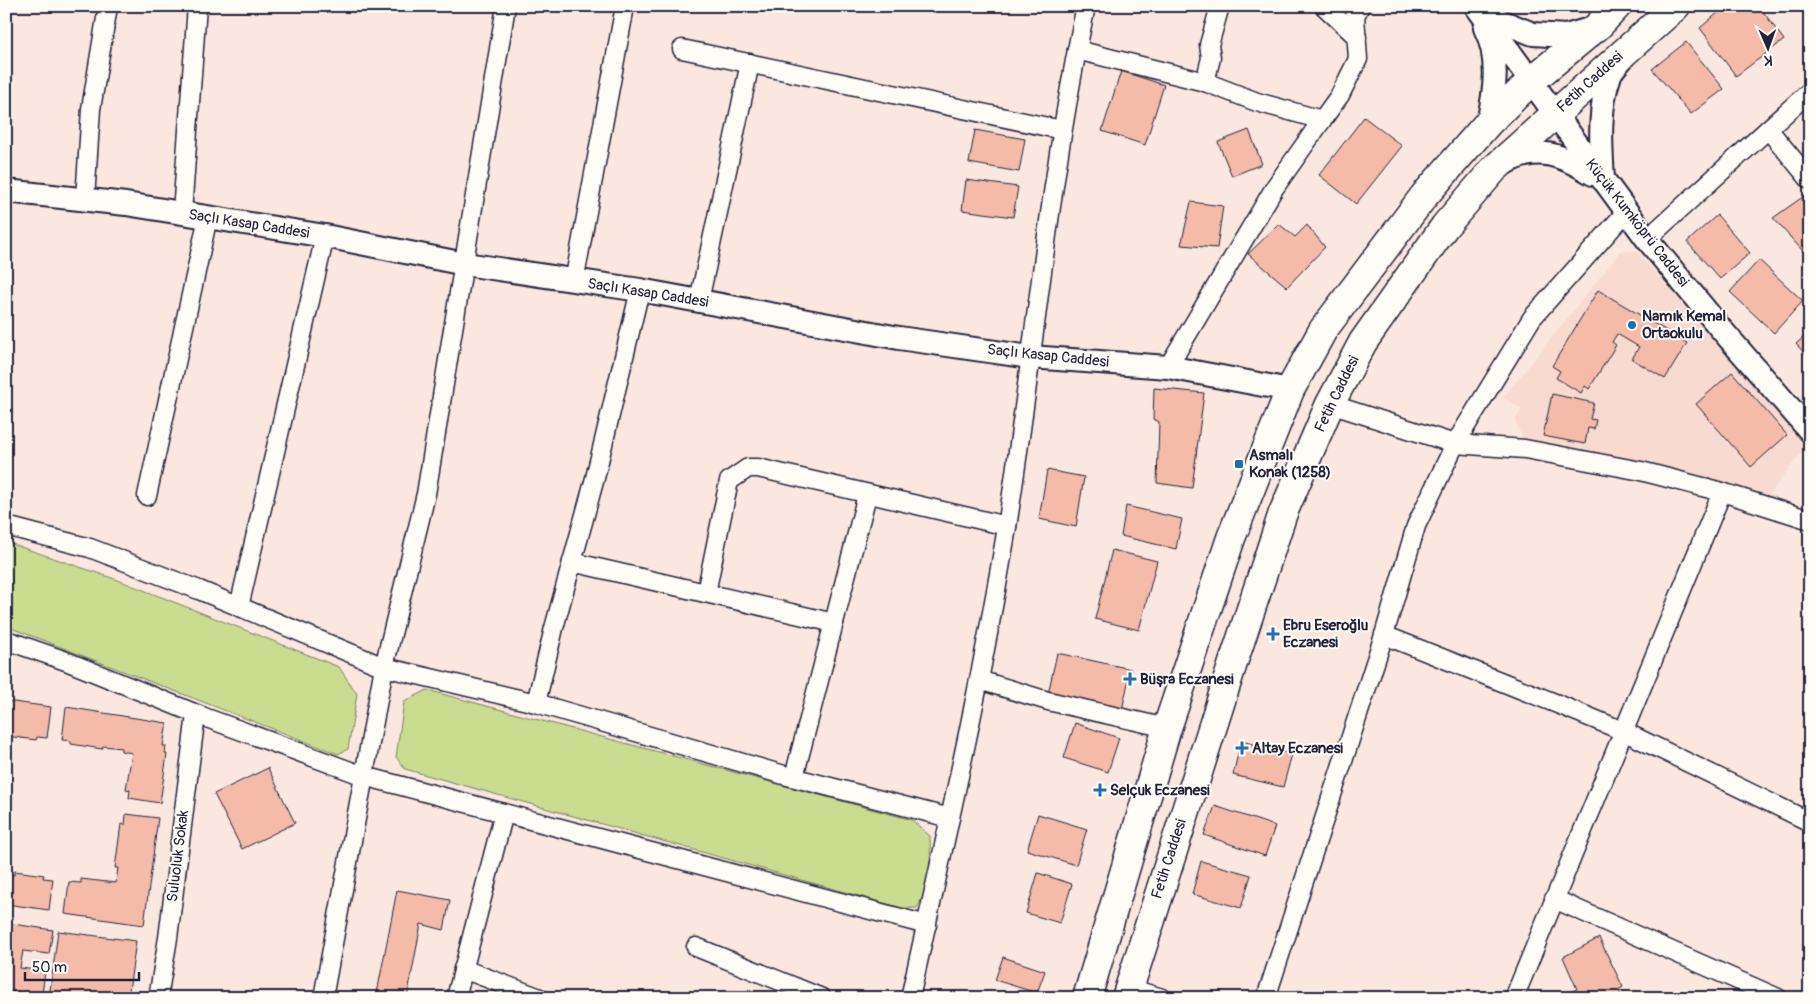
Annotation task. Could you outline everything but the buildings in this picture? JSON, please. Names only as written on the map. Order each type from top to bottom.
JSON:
[{"type":"main road","points":[[1087,998],[1167,728],[1231,538],[1290,390],[1329,322],[1424,196],[1488,123],[1530,81],[1598,26],[1617,6]]},
{"type":"main road","name":"Fetih Caddesi","points":[[1127,993],[1283,513],[1330,404],[1363,342],[1445,226],[1494,169],[1676,6]]},
{"type":"street","points":[[85,199],[91,109],[108,6]]},
{"type":"street","points":[[182,213],[197,6]]},
{"type":"street","points":[[323,998],[384,667],[426,494],[506,6]]},
{"type":"street","points":[[574,282],[625,6]]},
{"type":"street","points":[[910,998],[980,680],[1007,526],[1062,130],[1086,6]]},
{"type":"street","points":[[1205,82],[1211,58],[1209,45],[1220,6]]},
{"type":"street","points":[[1324,6],[1357,37]]},
{"type":"street","points":[[1168,367],[1274,187],[1340,95],[1358,59],[1355,16],[1360,6]]},
{"type":"street","points":[[1476,6],[1503,22],[1533,34],[1566,36],[1598,26]]},
{"type":"street","points":[[1476,6],[1490,37],[1495,69],[1495,92],[1488,123]]},
{"type":"street","name":"Küçük Kumköprü Caddesi","points":[[1476,6],[1647,239],[1721,329],[1810,431]]},
{"type":"street","points":[[1603,180],[1601,144],[1603,105],[1611,73],[1643,36]]},
{"type":"street","points":[[682,49],[1062,130]]},
{"type":"street","points":[[1077,50],[1205,82],[1256,102],[1322,120]]},
{"type":"street","points":[[699,301],[750,63]]},
{"type":"street","points":[[1647,239],[1810,91]]},
{"type":"street","points":[[1768,129],[1810,180]]},
{"type":"street","points":[[1494,169],[1517,156],[1545,153],[1571,160],[1603,180]]},
{"type":"street","name":"Saçlı Kasap Caddesi","points":[[6,191],[85,199],[325,236],[465,264],[574,282],[640,290],[899,338],[1030,357],[1168,367],[1290,390]]},
{"type":"street","points":[[1266,998],[1384,635],[1416,526],[1456,444],[1532,318],[1626,212]]},
{"type":"street","points":[[147,496],[208,217]]},
{"type":"street","points":[[239,607],[325,236]]},
{"type":"street","points":[[536,703],[554,628],[595,478],[640,290]]},
{"type":"street","points":[[1330,404],[1456,444],[1535,451],[1641,471],[1722,492],[1810,520]]},
{"type":"street","points":[[706,593],[729,482],[748,468],[758,468],[867,495],[1007,526]]},
{"type":"street","points":[[1514,998],[1722,492]]},
{"type":"street","points":[[794,777],[867,495]]},
{"type":"street","points":[[6,526],[90,548],[199,590],[384,667],[536,703],[794,777],[950,818]]},
{"type":"street","points":[[572,562],[834,622]]},
{"type":"street","points":[[1384,635],[1623,731],[1810,822]]},
{"type":"street","points":[[6,640],[66,661],[196,714],[364,776],[927,925]]},
{"type":"street","points":[[980,680],[1048,701],[1167,728]]},
{"type":"street","name":"Suluoluk Sokak","points":[[158,998],[168,938],[196,714]]},
{"type":"street","points":[[456,998],[504,813]]},
{"type":"street","points":[[1554,899],[1778,998]]},
{"type":"street","points":[[696,947],[822,998]]},
{"type":"street","points":[[463,969],[540,998]]},
{"type":"street","points":[[1127,993],[1162,998]]},
{"type":"shaded area","name":"Namık Kemal Ortaokulu","points":[[1621,251],[1636,251],[1807,445],[1767,498],[1525,444],[1515,421],[1522,409],[1503,398]]},
{"type":"green space","points":[[6,542],[118,580],[339,667],[357,694],[348,749],[338,754],[6,626]]},
{"type":"green space","points":[[427,690],[912,820],[930,836],[928,882],[922,899],[917,908],[902,908],[405,769],[396,757],[404,702]]},
{"type":"place","name":"Namık Kemal Ortaokulu","points":[[1632,325]]},
{"type":"place","name":"Asmalı Konak (1258)","points":[[1239,464]]},
{"type":"place","name":"Ebru Eseroğlu Eczanesi","points":[[1273,634]]},
{"type":"place","name":"Büşra Eczanesi","points":[[1130,679]]},
{"type":"place","name":"Altay Eczanesi","points":[[1242,748]]},
{"type":"place","name":"Selçuk Eczanesi","points":[[1100,790]]}]
